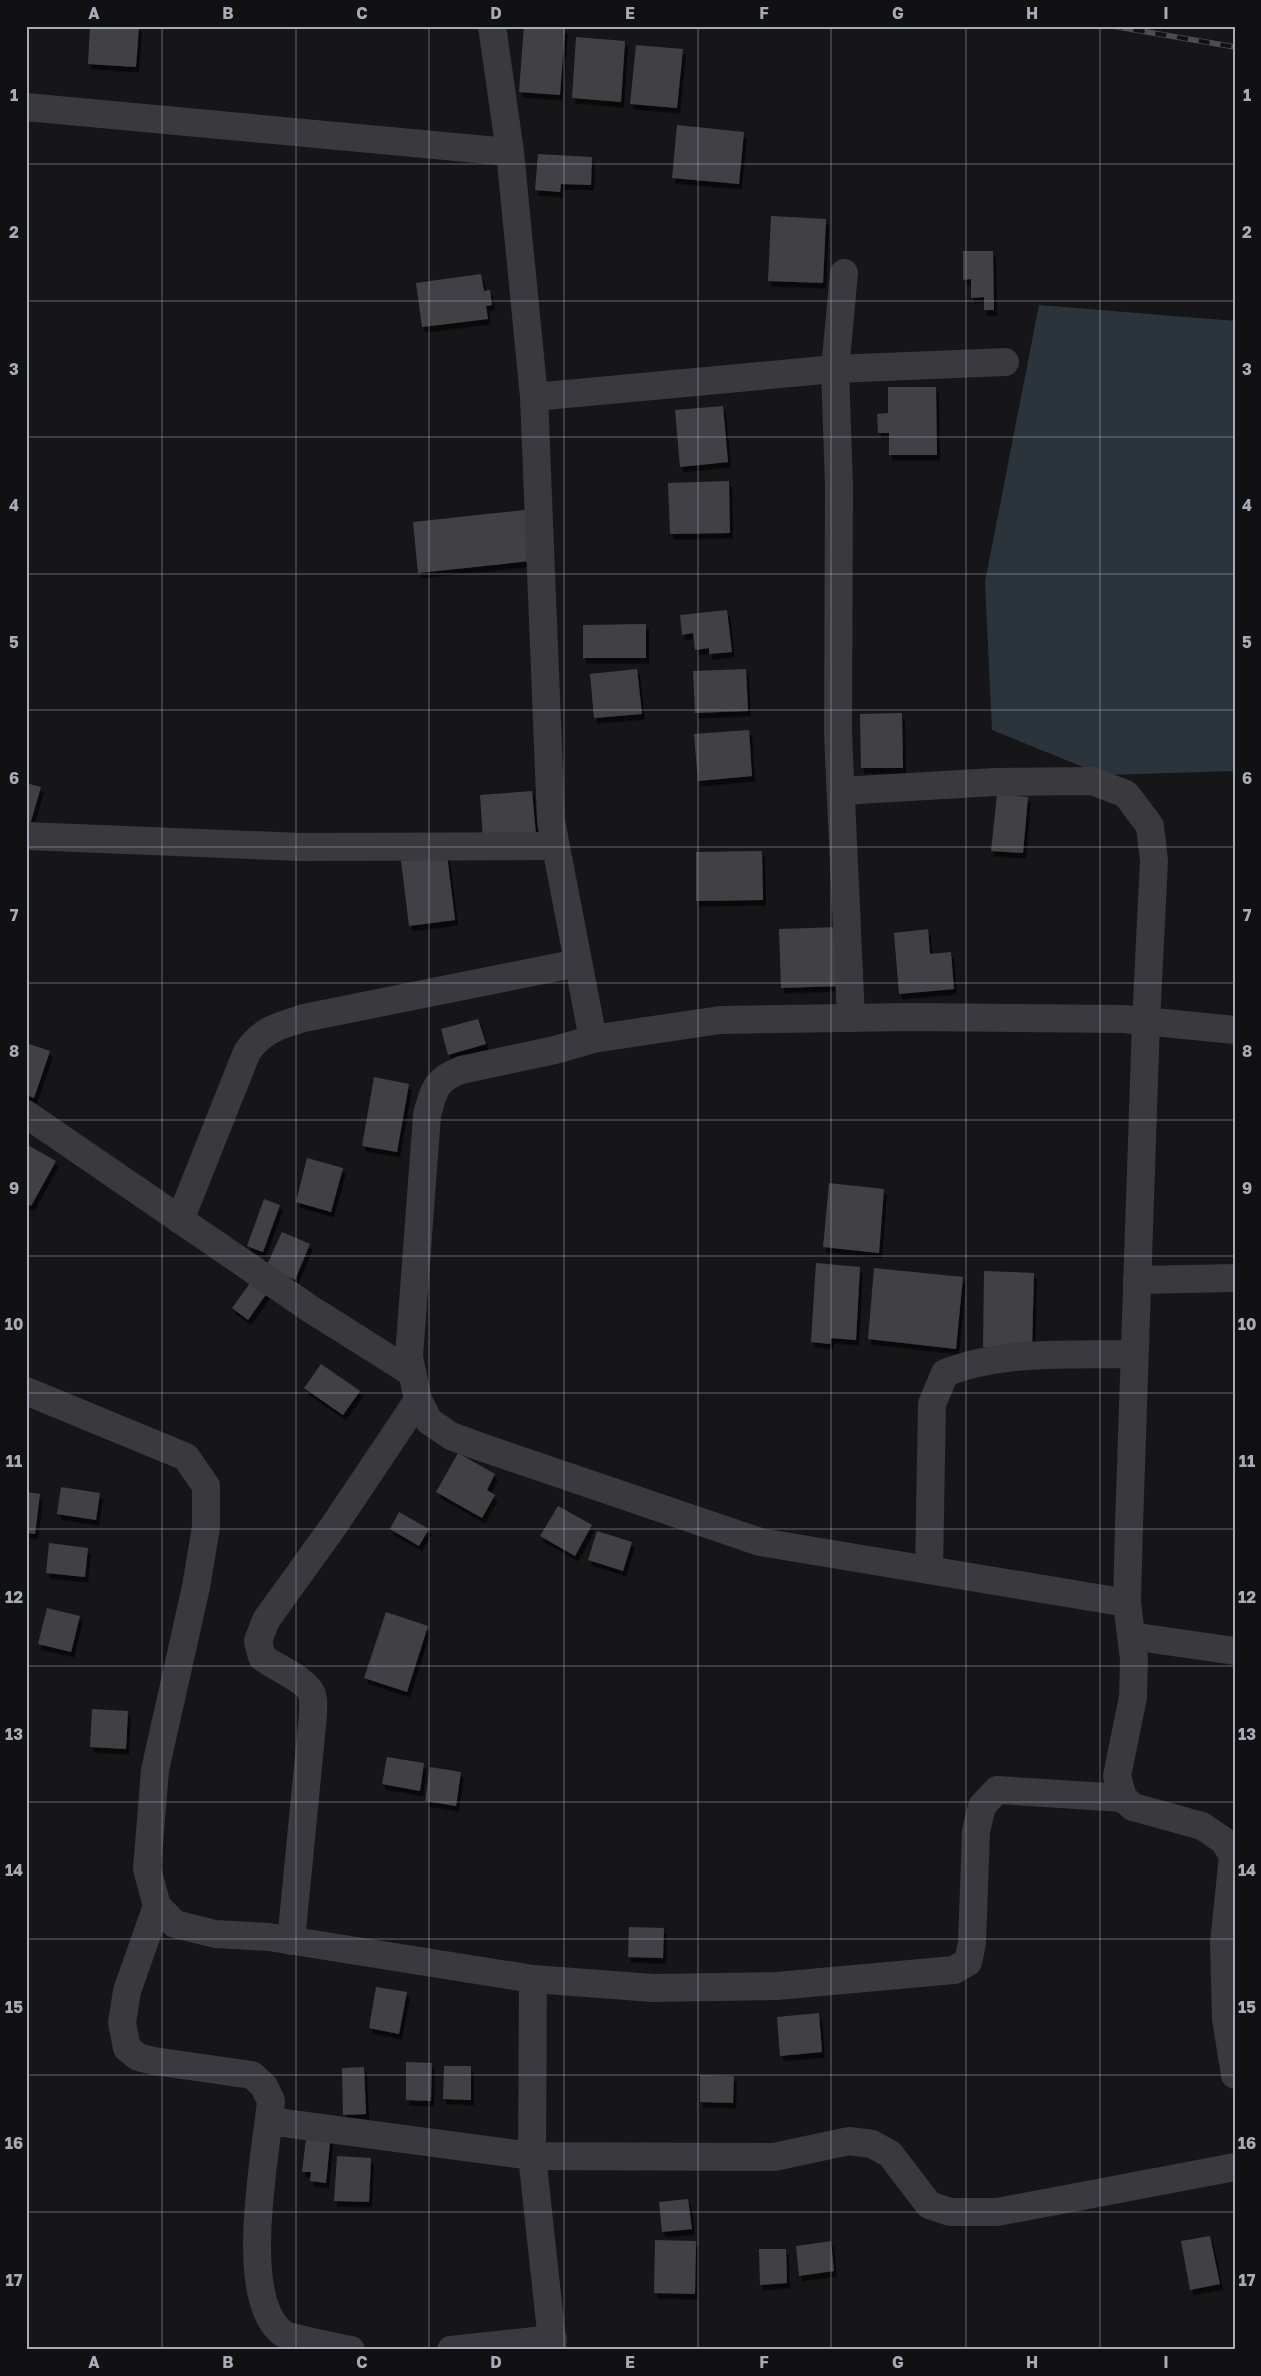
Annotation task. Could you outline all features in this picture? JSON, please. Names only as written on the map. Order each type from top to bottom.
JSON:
[{"type":"street","points":[[492,26],[510,152],[534,397],[551,821],[593,1039]]},
{"type":"street","points":[[26,107],[510,152]]},
{"type":"street","points":[[844,273],[835,369],[839,486],[838,733],[851,1018]]},
{"type":"street","points":[[534,397],[835,369],[1004,362]]},
{"type":"street","points":[[841,791],[995,782],[1092,781],[1126,794],[1150,826],[1154,860],[1136,1280],[1127,1603],[1134,1659],[1133,1697],[1117,1776],[1123,1798],[1133,1807],[1202,1826],[1229,1840],[1233,1856],[1224,1943],[1226,2019],[1235,2075]]},
{"type":"street","points":[[26,836],[301,848],[555,846]]},
{"type":"street","points":[[180,1220],[248,1052],[257,1039],[270,1030],[304,1018],[578,962]]},
{"type":"street","points":[[1127,1603],[760,1542],[451,1436],[429,1421],[418,1400],[409,1357],[427,1115],[435,1087],[446,1076],[461,1070],[555,1050],[593,1039],[720,1020],[851,1018],[1065,1019],[1146,1022],[1235,1030]]},
{"type":"street","points":[[26,1114],[309,1308],[412,1373]]},
{"type":"street","points":[[1136,1280],[1235,1278]]},
{"type":"street","points":[[929,1570],[932,1404],[945,1373],[964,1365],[1020,1357],[1134,1354]]},
{"type":"street","points":[[26,1391],[186,1457],[206,1486],[206,1527],[203,1544],[155,1770],[147,1869],[157,1906],[175,1924],[214,1934],[269,1937],[534,1979],[654,1988],[777,1986],[954,1970],[968,1962],[972,1944],[976,1831],[982,1806],[997,1790],[1123,1798]]},
{"type":"street","points":[[291,1941],[313,1715],[312,1693],[305,1682],[276,1668],[262,1657],[258,1641],[266,1620],[333,1527],[418,1400]]},
{"type":"street","points":[[1131,1636],[1235,1652]]},
{"type":"street","points":[[157,1906],[127,1991],[122,2022],[127,2048],[138,2057],[154,2061],[252,2076],[264,2086],[271,2101],[257,2236],[259,2287],[267,2316],[282,2333],[351,2350]]},
{"type":"street","points":[[451,2350],[553,2344],[532,2156],[534,1979]]},
{"type":"street","points":[[269,2121],[532,2156],[774,2157],[849,2141],[872,2144],[890,2154],[929,2205],[950,2212],[998,2212],[1235,2167]]},
{"type":"shaded area","points":[[1039,305],[1235,321],[1235,771],[1103,775],[992,730],[985,582]]},
{"type":"building","points":[[90,26],[139,26],[136,67],[88,64]]},
{"type":"building","points":[[524,26],[565,28],[560,95],[519,92]]},
{"type":"building","points":[[576,37],[625,41],[621,102],[572,98]]},
{"type":"building","points":[[636,45],[683,49],[677,108],[630,104]]},
{"type":"building","points":[[677,125],[744,132],[739,184],[672,178]]},
{"type":"building","points":[[538,154],[592,157],[591,185],[561,184],[560,192],[535,190]]},
{"type":"building","points":[[771,216],[826,219],[823,283],[768,281]]},
{"type":"building","points":[[963,251],[993,251],[994,310],[984,310],[984,297],[971,298],[971,279],[963,280]]},
{"type":"building","points":[[481,274],[484,291],[490,290],[492,305],[486,306],[488,319],[422,327],[416,283]]},
{"type":"building","points":[[888,387],[936,387],[937,455],[889,455],[889,433],[878,433],[877,414],[888,413]]},
{"type":"building","points":[[723,406],[728,462],[680,467],[675,410]]},
{"type":"building","points":[[729,481],[730,533],[670,534],[668,483]]},
{"type":"building","points":[[525,510],[531,561],[418,573],[413,522]]},
{"type":"building","points":[[727,610],[732,652],[709,654],[709,648],[695,650],[693,633],[682,635],[680,615]]},
{"type":"building","points":[[646,624],[646,658],[583,658],[583,625]]},
{"type":"building","points":[[637,669],[642,714],[594,718],[590,674]]},
{"type":"building","points":[[746,669],[748,711],[695,713],[693,671]]},
{"type":"building","points":[[902,713],[903,768],[861,768],[860,714]]},
{"type":"building","points":[[749,730],[752,776],[698,781],[694,734]]},
{"type":"building","points":[[26,783],[41,787],[29,828],[26,827]]},
{"type":"building","points":[[532,791],[536,835],[483,839],[480,795]]},
{"type":"building","points":[[997,794],[1028,797],[1023,853],[991,851]]},
{"type":"building","points":[[762,851],[763,900],[696,901],[696,852]]},
{"type":"building","points":[[447,855],[455,920],[409,926],[401,861]]},
{"type":"building","points":[[839,927],[841,986],[781,988],[779,929]]},
{"type":"building","points":[[928,929],[930,954],[951,952],[954,989],[899,994],[894,933]]},
{"type":"building","points":[[478,1019],[486,1044],[448,1055],[441,1029]]},
{"type":"building","points":[[26,1043],[50,1051],[34,1098],[26,1095]]},
{"type":"building","points":[[374,1077],[409,1084],[397,1152],[362,1146]]},
{"type":"building","points":[[26,1144],[56,1161],[31,1206],[26,1203]]},
{"type":"building","points":[[307,1158],[343,1168],[331,1212],[296,1202]]},
{"type":"building","points":[[829,1183],[884,1189],[879,1253],[823,1247]]},
{"type":"building","points":[[264,1199],[280,1205],[263,1252],[247,1246]]},
{"type":"building","points":[[282,1232],[310,1244],[295,1280],[266,1267]]},
{"type":"building","points":[[816,1263],[860,1267],[856,1340],[831,1338],[830,1344],[811,1342]]},
{"type":"building","points":[[874,1268],[963,1277],[956,1349],[868,1339]]},
{"type":"building","points":[[984,1271],[1034,1273],[1032,1349],[983,1347]]},
{"type":"building","points":[[253,1279],[269,1290],[248,1320],[232,1308]]},
{"type":"building","points":[[321,1364],[360,1391],[343,1415],[304,1388]]},
{"type":"building","points":[[458,1453],[495,1474],[487,1490],[495,1495],[482,1518],[436,1492]]},
{"type":"building","points":[[61,1487],[100,1493],[96,1520],[57,1514]]},
{"type":"building","points":[[26,1492],[40,1494],[35,1534],[26,1533]]},
{"type":"building","points":[[558,1506],[592,1525],[575,1556],[540,1536]]},
{"type":"building","points":[[399,1512],[429,1529],[419,1546],[390,1529]]},
{"type":"building","points":[[597,1531],[632,1542],[623,1571],[588,1560]]},
{"type":"building","points":[[49,1543],[88,1548],[85,1577],[46,1573]]},
{"type":"building","points":[[47,1608],[80,1616],[71,1652],[38,1644]]},
{"type":"building","points":[[386,1612],[428,1626],[407,1692],[364,1678]]},
{"type":"building","points":[[92,1709],[128,1711],[126,1749],[90,1747]]},
{"type":"building","points":[[387,1757],[424,1763],[420,1791],[382,1784]]},
{"type":"building","points":[[430,1767],[461,1772],[456,1806],[425,1801]]},
{"type":"building","points":[[629,1927],[664,1928],[663,1958],[628,1957]]},
{"type":"building","points":[[376,1987],[407,1992],[399,2034],[369,2028]]},
{"type":"building","points":[[819,2013],[822,2052],[780,2056],[777,2017]]},
{"type":"building","points":[[406,2062],[432,2063],[431,2101],[406,2100]]},
{"type":"building","points":[[444,2066],[471,2066],[471,2100],[443,2099]]},
{"type":"building","points":[[364,2067],[366,2114],[343,2115],[342,2068]]},
{"type":"building","points":[[700,2075],[734,2076],[733,2103],[700,2102]]},
{"type":"building","points":[[307,2130],[331,2132],[326,2183],[310,2181],[311,2172],[302,2172]]},
{"type":"building","points":[[337,2156],[371,2158],[369,2202],[334,2201]]},
{"type":"building","points":[[688,2199],[692,2229],[662,2232],[659,2202]]},
{"type":"building","points":[[1210,2236],[1220,2284],[1190,2290],[1181,2241]]},
{"type":"building","points":[[655,2240],[696,2241],[695,2294],[654,2293]]},
{"type":"building","points":[[831,2241],[834,2271],[799,2276],[796,2246]]},
{"type":"building","points":[[759,2249],[786,2249],[787,2283],[760,2285]]},
{"type":"railway","points":[[1112,26],[1235,47]]}]
